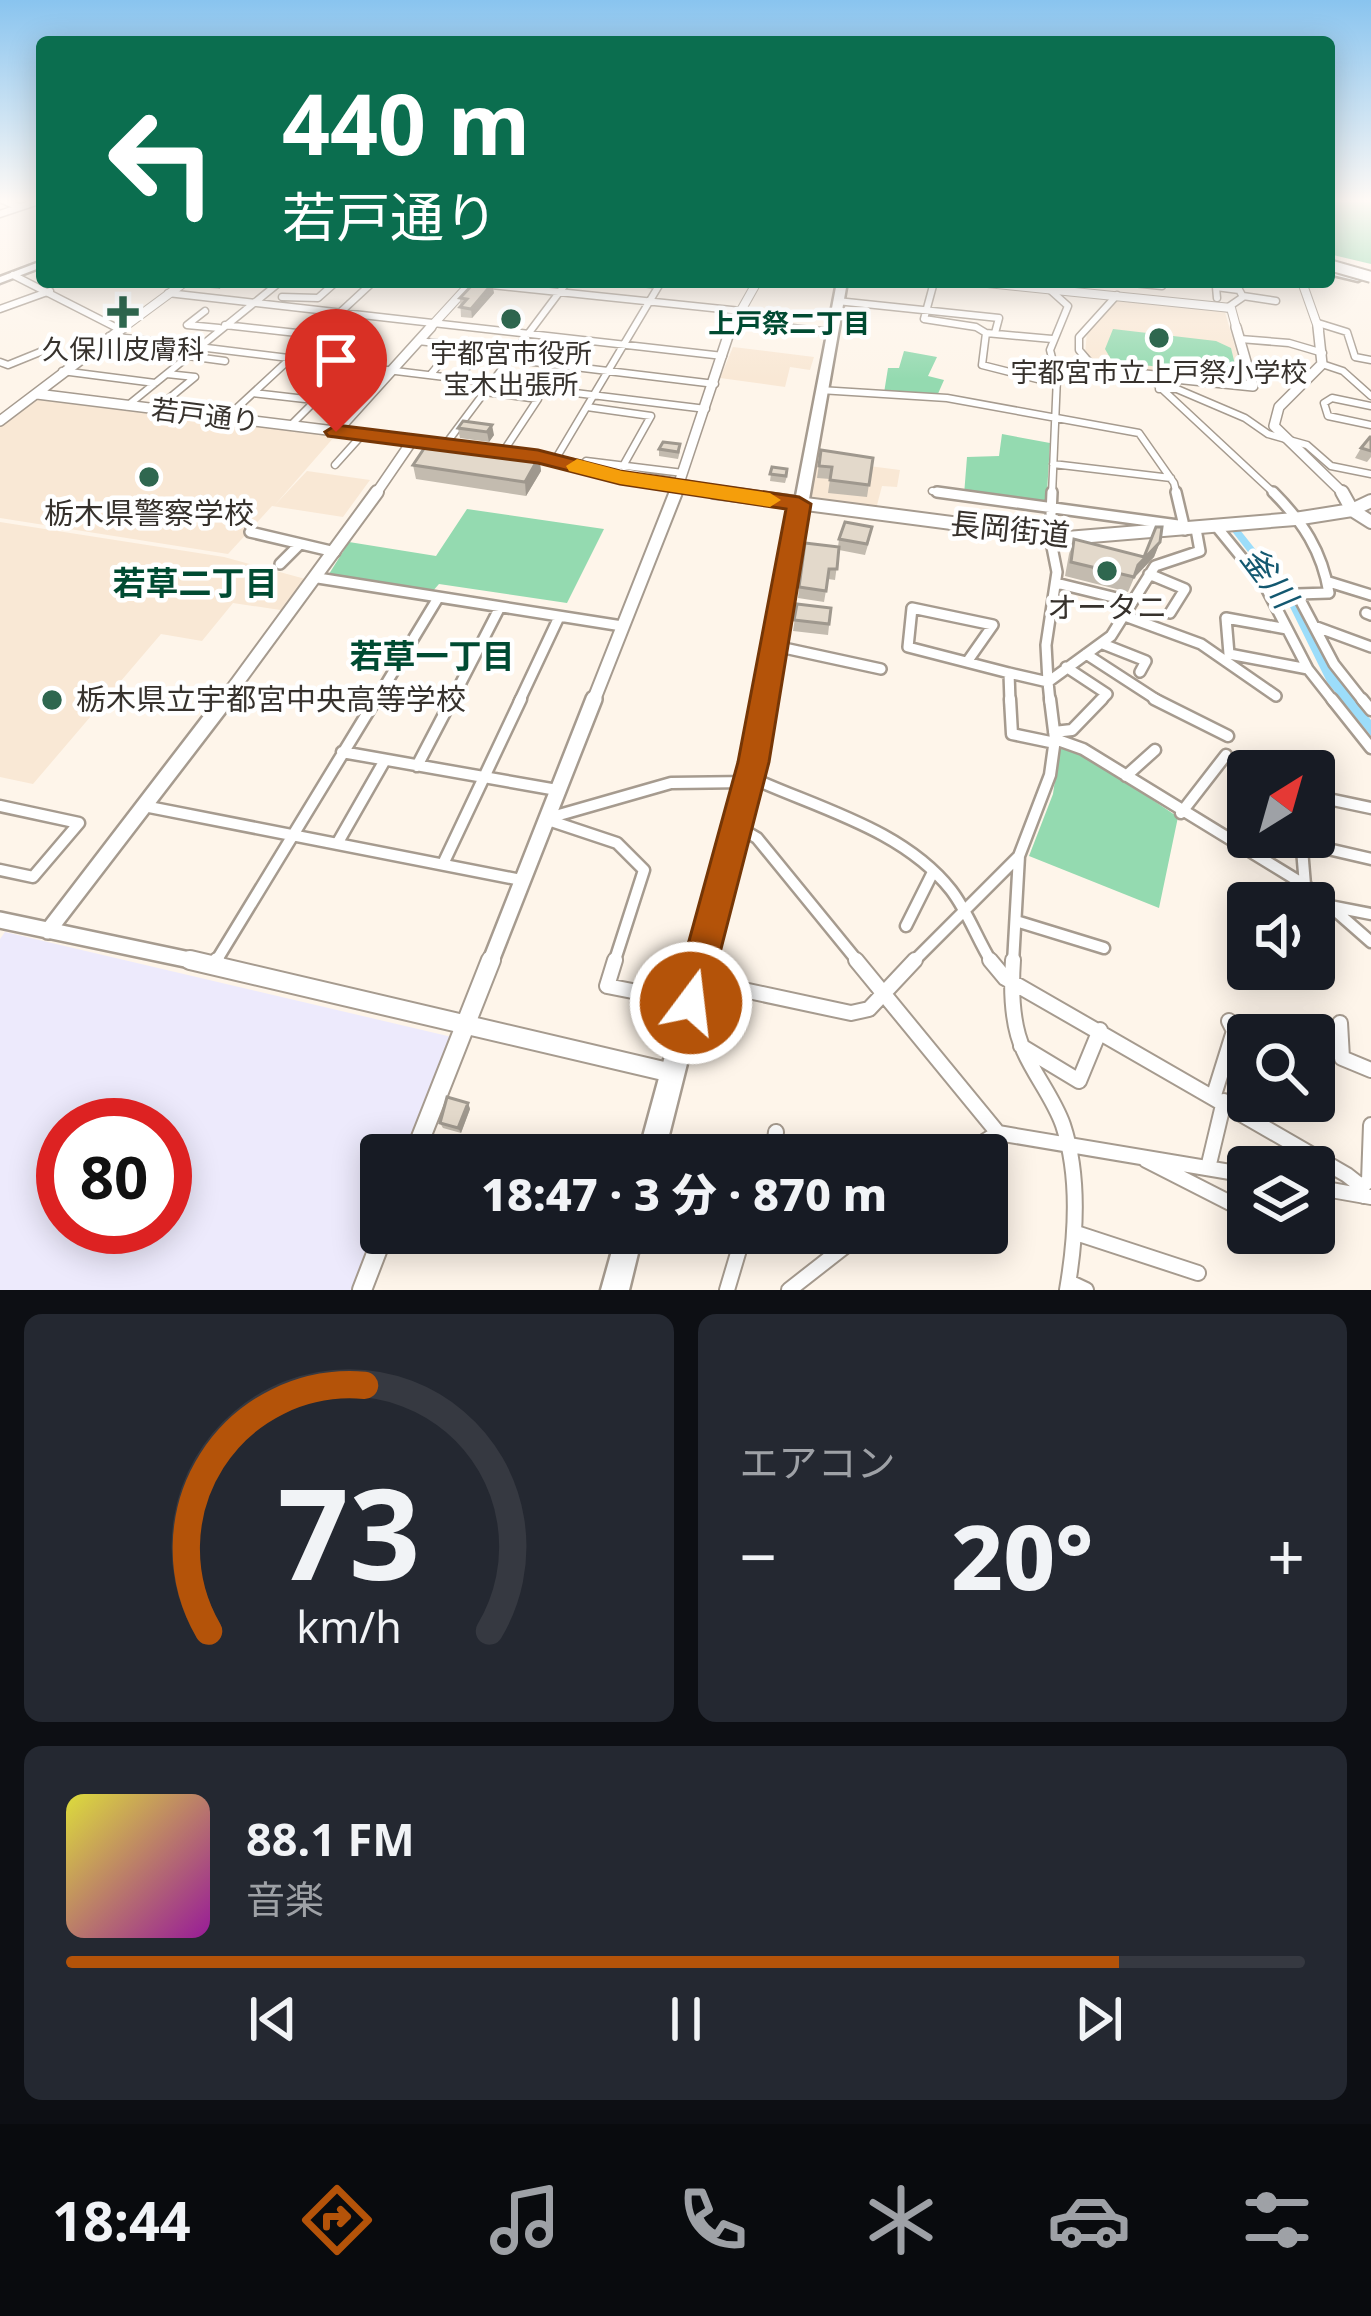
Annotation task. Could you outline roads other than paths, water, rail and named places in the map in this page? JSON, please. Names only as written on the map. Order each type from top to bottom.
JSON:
[{"type":"highway","points":[[1335,268],[1371,277]]},
{"type":"highway","points":[[656,1134],[750,779],[840,289]]},
{"type":"highway","points":[[615,1290],[624,1254]]},
{"type":"main road","points":[[0,280],[36,266]]},
{"type":"street","points":[[14,274],[36,284]]},
{"type":"street","points":[[44,288],[119,329]]},
{"type":"street","points":[[0,421],[176,288]]},
{"type":"street","points":[[127,406],[272,288]]},
{"type":"street","points":[[282,297],[318,298],[329,288]]},
{"type":"street","points":[[226,418],[367,288]]},
{"type":"street","points":[[336,432],[464,288]]},
{"type":"street","points":[[534,288],[650,301],[830,332]]},
{"type":"street","points":[[445,445],[563,288]]},
{"type":"street","points":[[555,460],[657,288]]},
{"type":"street","points":[[422,1134],[681,480],[738,317],[754,288]]},
{"type":"street","points":[[932,288],[924,320],[1052,339]]},
{"type":"street","points":[[1053,288],[1068,306],[1062,329],[1052,339],[1058,384],[1050,537],[1060,559],[1042,658],[1055,738],[1050,775],[1019,856],[1013,982],[1021,1046],[1062,1122],[1067,1142],[1076,1233],[1068,1286],[1085,1290]]},
{"type":"street","points":[[1053,366],[1253,386],[1232,308],[1091,288]]},
{"type":"street","points":[[1165,288],[1175,302]]},
{"type":"street","points":[[1216,288],[1217,298]]},
{"type":"street","points":[[1304,288],[1318,323],[1323,358]]},
{"type":"street","points":[[840,289],[926,309],[999,319],[982,365],[1058,384]]},
{"type":"street","points":[[1227,308],[1239,289],[1276,301]]},
{"type":"street","points":[[0,309],[50,291]]},
{"type":"street","points":[[168,293],[724,356]]},
{"type":"street","points":[[1096,370],[1079,350],[1079,337],[1117,295]]},
{"type":"street","points":[[292,308],[303,299]]},
{"type":"street","points":[[205,311],[187,325],[315,335]]},
{"type":"street","points":[[1318,323],[1347,332],[1355,358],[1371,360]]},
{"type":"street","points":[[109,336],[706,409]]},
{"type":"street","points":[[1240,339],[1288,343],[1323,358],[1371,396]]},
{"type":"street","points":[[418,340],[481,348],[459,377]]},
{"type":"street","points":[[431,374],[455,345]]},
{"type":"street","points":[[93,347],[225,361]]},
{"type":"street","points":[[648,375],[662,349]]},
{"type":"street","points":[[0,362],[8,365],[45,350]]},
{"type":"street","points":[[1323,358],[1279,407],[1274,426],[1346,495],[1352,510],[1371,523]]},
{"type":"street","points":[[509,359],[715,383]]},
{"type":"street","points":[[290,426],[351,365]]},
{"type":"street","points":[[62,371],[155,382]]},
{"type":"street","points":[[156,410],[195,377],[166,374]]},
{"type":"street","points":[[1147,375],[1245,464],[1322,551],[1329,582],[1324,595],[1297,594],[1334,664],[1371,710]]},
{"type":"street","points":[[1159,389],[1178,388],[1307,445],[1331,466],[1371,474]]},
{"type":"street","points":[[820,390],[947,398],[1144,435],[1171,478],[1200,551],[1155,566],[1103,644],[1048,682]]},
{"type":"street","points":[[484,392],[538,399],[503,452]]},
{"type":"street","points":[[254,393],[315,400]]},
{"type":"street","name":"若戸通り","points":[[37,394],[464,447]]},
{"type":"street","points":[[1371,406],[1332,398],[1324,404],[1328,416],[1371,425]]},
{"type":"street","points":[[586,407],[651,416],[623,466]]},
{"type":"street","points":[[335,465],[362,435]]},
{"type":"street","points":[[48,932],[318,578],[412,441]]},
{"type":"street","points":[[484,450],[681,480]]},
{"type":"street","points":[[586,460],[603,468],[623,466],[799,504]]},
{"type":"street","points":[[1053,464],[1171,478]]},
{"type":"street","points":[[932,491],[1188,528]]},
{"type":"street","points":[[1295,519],[1352,510],[1371,501]]},
{"type":"street","name":"長岡街道","points":[[799,504],[1050,537],[1101,538],[1295,519]]},
{"type":"street","points":[[1218,526],[1265,586],[1307,669],[1371,748]]},
{"type":"street","points":[[250,532],[335,552]]},
{"type":"street","points":[[280,565],[301,544]]},
{"type":"street","points":[[1149,574],[1185,589],[1170,613]]},
{"type":"street","points":[[318,578],[622,626]]},
{"type":"street","points":[[1329,582],[1371,595]]},
{"type":"street","points":[[1056,583],[1130,601]]},
{"type":"street","points":[[213,966],[438,598]]},
{"type":"street","points":[[417,766],[500,607]]},
{"type":"street","points":[[967,662],[992,626],[912,608],[908,647],[1010,673],[1048,682]]},
{"type":"street","points":[[1122,615],[1201,644],[1276,696]]},
{"type":"street","points":[[443,864],[559,617]]},
{"type":"street","points":[[1287,629],[1226,618],[1229,654],[1307,669]]},
{"type":"street","points":[[1314,626],[1371,647]]},
{"type":"street","points":[[1103,644],[1146,661],[1140,672]]},
{"type":"street","points":[[774,645],[880,669]]},
{"type":"street","points":[[1086,654],[1143,693],[1228,736]]},
{"type":"street","points":[[1055,738],[1072,730],[1107,694],[1066,667]]},
{"type":"street","points":[[1010,673],[1012,734],[1055,738],[1083,749],[1300,882]]},
{"type":"street","points":[[1126,776],[1155,750]]},
{"type":"street","points":[[342,752],[557,790]]},
{"type":"street","points":[[1181,813],[1226,754]]},
{"type":"street","points":[[337,844],[385,760]]},
{"type":"street","points":[[545,819],[618,794],[679,781],[750,779],[880,834],[934,872],[964,906],[992,964],[1013,982],[1227,1103]]},
{"type":"street","points":[[1335,800],[1371,808]]},
{"type":"street","points":[[0,806],[79,823],[33,877],[0,870]]},
{"type":"street","points":[[142,806],[521,880]]},
{"type":"street","points":[[545,819],[617,843],[644,870],[607,986],[691,1003]]},
{"type":"street","points":[[737,826],[757,838],[998,1133],[1227,1171]]},
{"type":"street","points":[[1335,849],[1371,859]]},
{"type":"street","points":[[697,980],[851,1013],[869,1009],[964,906],[1019,856]]},
{"type":"street","points":[[906,926],[934,872]]},
{"type":"street","points":[[1335,907],[1371,914]]},
{"type":"street","points":[[1335,910],[1371,942]]},
{"type":"street","points":[[0,920],[672,1073]]},
{"type":"street","points":[[1016,921],[1104,948]]},
{"type":"street","points":[[1340,1023],[1342,1058],[1371,1070]]},
{"type":"street","points":[[1021,1046],[1079,1081],[1100,1030]]},
{"type":"street","points":[[1208,1168],[1227,1062]]},
{"type":"street","points":[[1257,1122],[1366,1193]]},
{"type":"street","points":[[1366,1193],[1371,1125]]},
{"type":"street","points":[[1136,1155],[1227,1201]]},
{"type":"street","points":[[1335,1189],[1366,1193]]},
{"type":"street","points":[[1076,1233],[1198,1274]]},
{"type":"street","points":[[362,1290],[376,1254]]},
{"type":"street","points":[[727,1290],[738,1254]]},
{"type":"street","points":[[789,1290],[835,1254]]},
{"type":"water","name":"釜川","points":[[1231,530],[1240,530],[1299,604],[1327,663],[1371,720],[1371,736],[1327,682],[1289,605]]},
{"type":"place","name":"久保川皮膚科","points":[[123,312]]},
{"type":"place","name":"宇都宮市役所 宝木出張所","points":[[511,319]]},
{"type":"place","name":"宇都宮市立上戸祭小学校","points":[[1159,338]]},
{"type":"place","name":"栃木県警察学校","points":[[149,477]]},
{"type":"place","name":"オータニ","points":[[1107,571]]},
{"type":"place","name":"栃木県立宇都宮中央高等学校","points":[[52,700]]},
{"type":"district","name":"上戸祭二丁目","points":[[789,324]]},
{"type":"district","name":"若草二丁目","points":[[195,583]]},
{"type":"district","name":"若草一丁目","points":[[432,656]]}]
